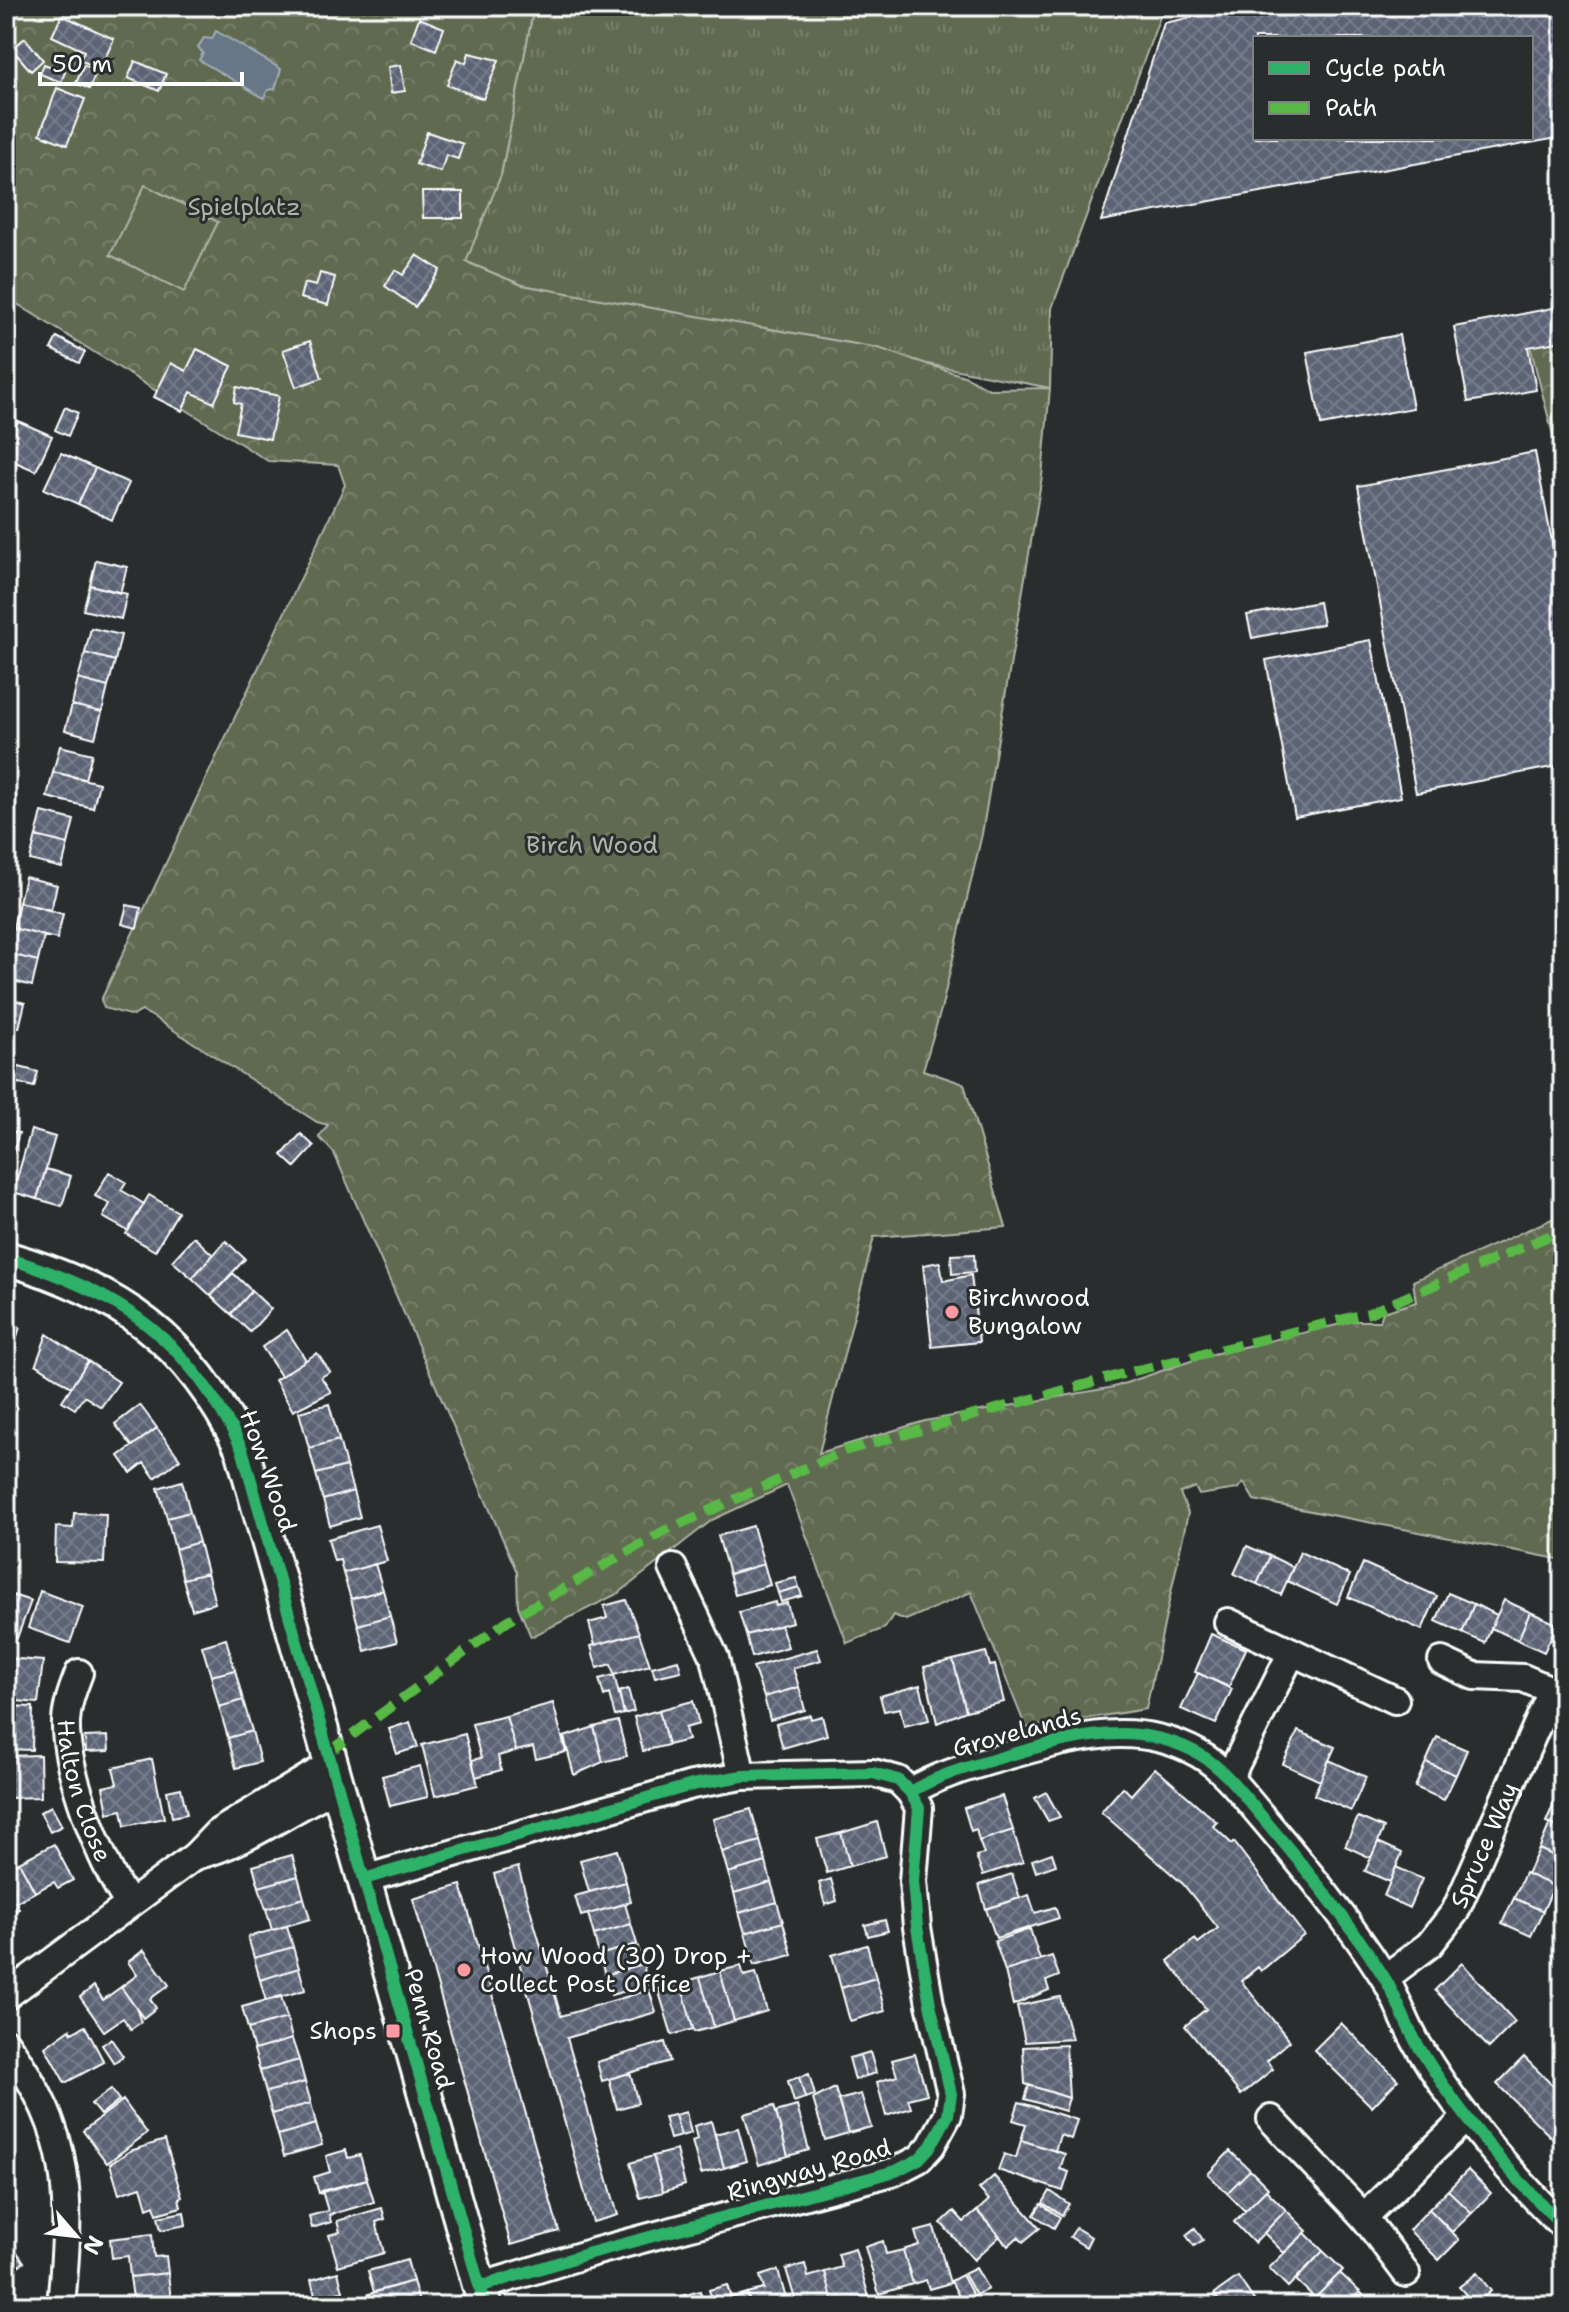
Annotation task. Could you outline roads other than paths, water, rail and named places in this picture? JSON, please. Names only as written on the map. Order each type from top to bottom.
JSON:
[{"type":"street","name":"How Wood","points":[[6,1258],[64,1275],[132,1313],[178,1351],[222,1407],[242,1449],[334,1775]]},
{"type":"street","points":[[673,1568],[715,1658],[742,1776]]},
{"type":"street","points":[[1228,1622],[1395,1700]]},
{"type":"street","points":[[1229,1778],[1292,1652]]},
{"type":"street","name":"Spruce Way","points":[[1385,1978],[1429,1945],[1455,1912],[1558,1693],[1523,1678],[1474,1676],[1442,1661]]},
{"type":"street","name":"Halton Close","points":[[79,1673],[66,1720],[71,1771],[116,1885],[128,1902]]},
{"type":"street","name":"Grovelands","points":[[910,1792],[949,1773],[1091,1733],[1121,1732],[1156,1738],[1202,1756],[1229,1778],[1321,1886],[1385,1978],[1418,2046],[1467,2117],[1508,2172],[1563,2226]]},
{"type":"street","points":[[364,1879],[692,1785],[742,1776],[873,1773],[898,1780],[910,1792]]},
{"type":"street","points":[[6,1996],[128,1902],[195,1856],[217,1833],[334,1775]]},
{"type":"street","name":"Penn Road","points":[[334,1775],[482,2296]]},
{"type":"street","name":"Ringway Road","points":[[482,2296],[590,2253],[896,2171],[919,2159],[931,2146],[948,2115],[951,2094],[930,2004],[917,1927],[913,1881],[919,1808],[910,1792]]},
{"type":"street","points":[[6,2043],[35,2087],[62,2159],[69,2217],[61,2306]]},
{"type":"street","points":[[1364,2217],[1467,2117]]},
{"type":"street","points":[[1271,2119],[1364,2217],[1406,2273]]},
{"type":"water","points":[[216,31],[281,69],[275,89],[268,90],[264,98],[199,60],[203,53],[198,47],[204,38],[212,39]]},
{"type":"place","name":"Birchwood Bungalow","points":[[952,1312]]},
{"type":"place","name":"How Wood (30) Drop + Collect Post Office","points":[[464,1970]]},
{"type":"place","name":"Shops","points":[[393,2031]]},
{"type":"park label","name":"Spielplatz","points":[[244,207]]},
{"type":"park label","name":"Birch Wood","points":[[592,845]]}]
